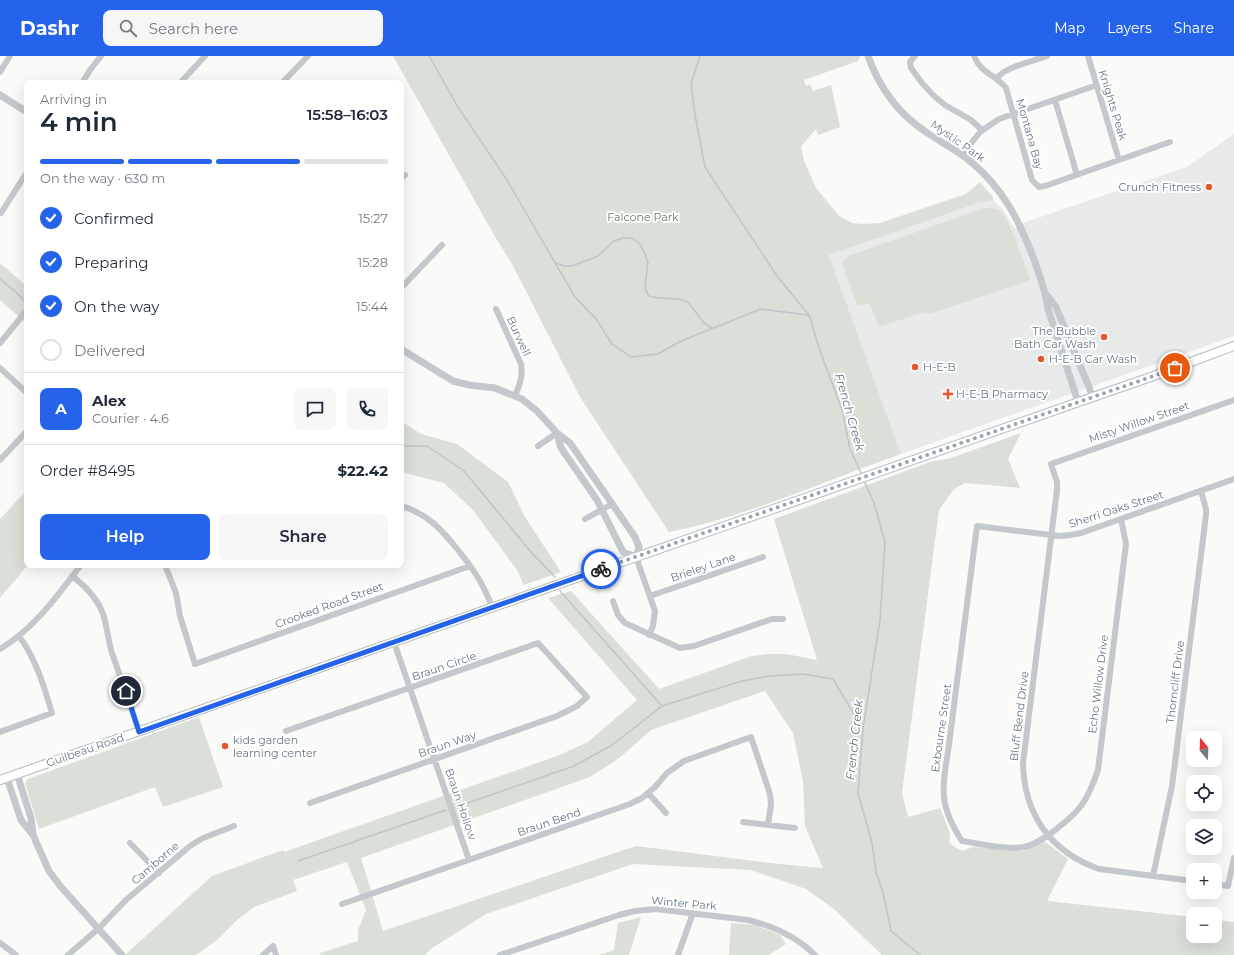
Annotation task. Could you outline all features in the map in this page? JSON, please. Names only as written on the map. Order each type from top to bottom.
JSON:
[{"type":"main road","name":"Guilbeau Road","points":[[3,779],[1148,378],[1234,346]]},
{"type":"street","points":[[0,72],[10,56]]},
{"type":"street","points":[[84,80],[102,56]]},
{"type":"street","points":[[183,80],[205,56]]},
{"type":"street","points":[[285,80],[308,56]]},
{"type":"street","name":"Mystic Park","points":[[868,56],[878,80],[899,109],[925,132],[962,155],[982,172],[994,184],[1006,200],[1019,222],[1046,294],[1048,309],[1078,402]]},
{"type":"street","points":[[915,56],[910,62],[911,68],[922,84],[945,105],[971,120],[982,130]]},
{"type":"street","name":"Montana Bay","points":[[974,56],[980,67],[996,78],[1006,88],[1034,183],[1039,187],[1170,142]]},
{"type":"street","points":[[996,78],[1006,70],[1047,56]]},
{"type":"street","name":"Knights Peak","points":[[1088,56],[1119,160]]},
{"type":"street","points":[[962,155],[982,130],[999,119],[1097,85]]},
{"type":"street","points":[[0,95],[24,110]]},
{"type":"street","points":[[1055,100],[1077,175]]},
{"type":"street","points":[[1,213],[24,177]]},
{"type":"street","points":[[404,285],[442,245]]},
{"type":"street","name":"Mystic Park","points":[[1046,294],[1056,307],[1093,397]]},
{"type":"street","name":"Burwell","points":[[496,308],[521,364],[523,373],[515,396]]},
{"type":"street","points":[[0,342],[24,314]]},
{"type":"street","points":[[404,351],[453,381],[469,385],[495,388],[522,399],[538,411],[557,433],[570,443],[635,537],[639,547],[636,557],[655,611],[655,620],[649,635]]},
{"type":"street","points":[[0,368],[24,390]]},
{"type":"street","name":"Misty Willow Street","points":[[1051,464],[1234,400]]},
{"type":"street","points":[[538,446],[557,433]]},
{"type":"street","points":[[557,433],[561,448],[602,509],[623,552],[636,557]]},
{"type":"street","points":[[0,460],[24,435]]},
{"type":"street","name":"Bluff Bend Drive","points":[[1051,464],[1057,482],[1057,490],[1023,763],[1024,784],[1030,804],[1034,815],[1048,835],[1064,851],[1086,864],[1099,869],[1186,880]]},
{"type":"street","name":"Sherri Oaks Street","points":[[977,526],[1070,536],[1234,479]]},
{"type":"street","name":"Thorncliff Drive","points":[[1153,876],[1172,786],[1205,523],[1206,509],[1201,491]]},
{"type":"street","points":[[585,519],[612,504]]},
{"type":"street","points":[[404,507],[421,514],[442,530],[482,583],[492,607]]},
{"type":"street","name":"Echo Willow Drive","points":[[1048,835],[1081,806],[1093,784],[1098,770],[1126,544],[1121,519]]},
{"type":"street","name":"Exbourne Street","points":[[977,526],[944,776],[943,787],[945,805],[947,813],[962,841],[1018,848],[1033,844],[1048,835]]},
{"type":"street","name":"Brieley Lane","points":[[650,596],[763,557]]},
{"type":"street","name":"Crooked Road Street","points":[[166,568],[176,592],[180,616],[195,664],[470,566]]},
{"type":"street","points":[[0,649],[19,636],[42,613],[79,568]]},
{"type":"street","points":[[72,576],[85,585],[101,608],[108,637],[139,732]]},
{"type":"street","points":[[613,601],[616,611],[622,621],[649,635],[680,648],[688,648],[772,619],[783,619]]},
{"type":"street","points":[[0,732],[52,713],[32,655],[19,636]]},
{"type":"street","name":"Braun Hollow","points":[[394,642],[469,860]]},
{"type":"street","name":"Braun Circle","points":[[286,731],[538,643],[587,697]]},
{"type":"street","name":"Braun Way","points":[[310,802],[564,713],[577,706],[587,697]]},
{"type":"street","name":"Braun Bend","points":[[342,904],[630,804],[642,798],[667,773],[684,761],[751,737],[768,783],[771,804],[768,825]]},
{"type":"street","points":[[17,774],[31,818],[33,835],[42,859],[55,880],[122,955]]},
{"type":"street","points":[[3,779],[22,820],[33,835]]},
{"type":"street","points":[[648,793],[666,813]]},
{"type":"street","points":[[743,822],[795,828]]},
{"type":"street","name":"Camborne","points":[[68,955],[98,929],[126,900],[184,850],[196,841],[234,826]]},
{"type":"street","points":[[130,843],[159,873]]},
{"type":"street","points":[[1222,885],[1228,886],[1234,858]]},
{"type":"street","name":"Winter Park","points":[[500,955],[619,915],[635,911],[656,909],[748,920],[762,924],[786,934],[806,947],[815,955]]},
{"type":"street","points":[[678,955],[694,913]]},
{"type":"street","points":[[0,943],[16,955]]},
{"type":"street","points":[[263,955],[272,946],[276,955]]},
{"type":"shaded area","points":[[1234,134],[1234,336],[901,454],[829,255],[978,203],[993,200],[1002,209],[1015,228],[1023,223],[1187,167]]},
{"type":"green space","name":"Falcone Park","points":[[393,56],[860,56],[858,61],[804,80],[806,86],[810,84],[813,91],[831,85],[840,127],[818,135],[816,129],[801,146],[804,161],[816,188],[839,216],[852,223],[880,223],[966,194],[980,182],[993,197],[993,200],[978,203],[829,255],[901,454],[728,517],[669,532],[580,397],[511,262],[497,240]]},
{"type":"green space","points":[[985,208],[997,209],[1002,213],[1007,221],[1030,280],[930,314],[924,312],[879,327],[870,304],[857,305],[842,263],[848,256]]},
{"type":"green space","points":[[0,263],[24,284],[24,321],[0,300]]},
{"type":"green space","points":[[404,423],[421,434],[457,444],[508,482],[525,517],[561,572],[524,585],[517,570],[473,510],[444,483],[404,473]]},
{"type":"green space","points":[[1021,433],[1008,459],[1020,488],[965,483],[954,489],[939,510],[902,793],[908,817],[940,808],[950,833],[949,842],[956,848],[963,851],[973,847],[1024,851],[1044,841],[1068,859],[1047,901],[1186,916],[1186,943],[1222,943],[1222,921],[1234,922],[1234,955],[882,955],[834,909],[806,889],[751,870],[633,864],[486,914],[432,948],[425,955],[320,955],[320,953],[358,941],[358,930],[366,910],[347,862],[293,880],[297,891],[254,907],[237,920],[217,940],[196,955],[125,955],[212,876],[283,850],[284,852],[557,756],[588,742],[637,700],[548,598],[571,591],[659,689],[752,656],[786,654],[817,660],[774,519],[930,462],[951,458]],"holes":[[[765,691],[793,733],[803,781],[805,826],[823,868],[769,863],[636,846],[383,931],[361,858],[590,777],[618,759],[651,730]]]},
{"type":"green space","points":[[24,493],[24,568],[25,568],[0,598],[0,519]]},
{"type":"green space","points":[[199,717],[223,787],[163,807],[155,787],[39,829],[25,783],[28,779]]},
{"type":"green space","points":[[641,917],[629,955],[599,955],[614,950],[618,923]]},
{"type":"green space","points":[[731,923],[755,925],[780,935],[786,944],[770,955],[729,955]]},
{"type":"waterway","points":[[429,56],[458,107],[507,180],[575,297],[596,319],[612,344],[631,357],[658,354],[681,341],[761,309],[808,315]]},
{"type":"waterway","name":"French Creek","points":[[700,56],[691,84],[695,115],[705,167],[777,276],[809,315],[820,351],[842,410],[850,449],[862,475]]},
{"type":"waterway","points":[[556,263],[564,266],[572,266],[598,256],[614,241],[623,238],[632,238],[639,243],[644,251],[648,263],[645,285],[649,296],[680,299],[688,302],[704,323],[712,328]]},
{"type":"waterway","points":[[0,279],[24,301]]},
{"type":"waterway","points":[[404,446],[427,446],[464,471],[531,552],[555,577]]},
{"type":"waterway","name":"French Creek","points":[[864,481],[874,503],[885,542],[880,620],[863,729],[858,793],[872,843],[876,872],[883,892],[891,931],[920,955]]},
{"type":"waterway","points":[[560,591],[662,706]]},
{"type":"waterway","points":[[456,807],[574,766],[612,745],[662,706],[742,681],[769,676],[803,674],[833,679],[863,729]]},
{"type":"waterway","points":[[298,861],[446,810]]},
{"type":"way so far","points":[[601,569],[1175,368]]},
{"type":"place","name":"Crunch Fitness","points":[[1209,187]]},
{"type":"place","name":"The Bubble Bath Car Wash","points":[[1104,337]]},
{"type":"place","name":"H-E-B Car Wash","points":[[1041,359]]},
{"type":"place","name":"H-E-B","points":[[915,367]]},
{"type":"place","name":"H-E-B Pharmacy","points":[[948,394]]},
{"type":"place","name":"kids garden learning center","points":[[225,746]]},
{"type":"route","points":[[126,691],[139,732],[601,569]]}]
